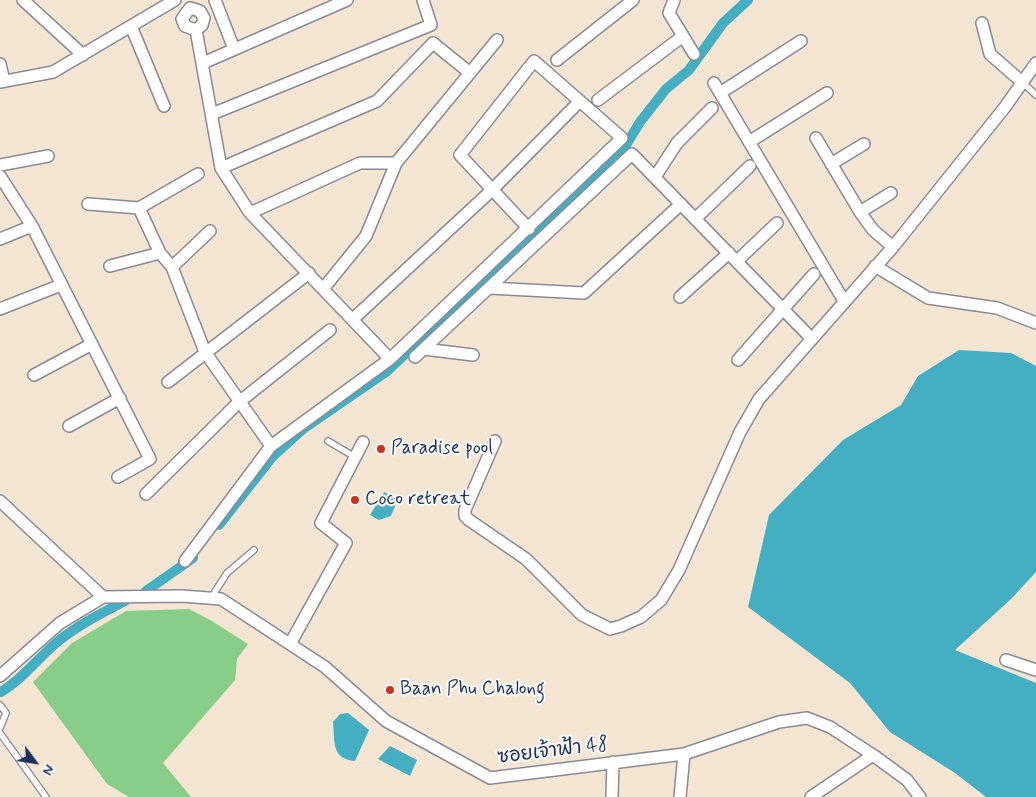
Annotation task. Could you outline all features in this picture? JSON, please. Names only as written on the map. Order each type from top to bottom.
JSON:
[{"type":"street","points":[[23,0],[83,55]]},
{"type":"street","points":[[0,64],[2,82],[53,72],[175,0]]},
{"type":"street","points":[[215,0],[234,49]]},
{"type":"street","points":[[203,62],[347,0]]},
{"type":"street","points":[[212,114],[431,25],[423,0]]},
{"type":"street","points":[[556,60],[633,0]]},
{"type":"street","points":[[674,0],[668,13],[694,54]]},
{"type":"street","points":[[188,4],[200,11],[204,18],[202,25],[196,30],[221,168],[250,213],[390,359]]},
{"type":"street","points":[[982,23],[990,54],[1024,83]]},
{"type":"street","points":[[131,26],[164,106]]},
{"type":"street","points":[[598,100],[683,36]]},
{"type":"street","points":[[323,288],[366,236],[396,163],[498,40]]},
{"type":"street","points":[[801,41],[717,88],[844,300]]},
{"type":"street","points":[[221,168],[377,101],[433,43],[470,73]]},
{"type":"street","points":[[184,561],[271,446],[390,359],[529,229],[622,138],[534,61],[460,156],[529,229]]},
{"type":"street","points":[[496,441],[465,510],[465,516],[482,530],[526,559],[582,615],[610,629],[642,617],[662,600],[678,570],[740,432],[759,399],[844,300],[893,247],[1024,83],[1036,64]]},
{"type":"street","points":[[749,142],[827,93]]},
{"type":"street","points":[[352,319],[492,190],[580,101]]},
{"type":"street","points":[[655,178],[677,143],[712,108]]},
{"type":"street","points":[[816,138],[860,212],[873,230],[893,247]]},
{"type":"street","points":[[831,164],[864,144]]},
{"type":"street","points":[[415,358],[632,154],[811,338]]},
{"type":"street","points":[[0,165],[48,156]]},
{"type":"street","points":[[250,213],[360,163],[396,163]]},
{"type":"street","points":[[695,219],[750,166]]},
{"type":"street","points":[[88,204],[139,208],[198,174]]},
{"type":"street","points":[[0,176],[32,226],[150,459],[118,477]]},
{"type":"street","points":[[860,212],[891,193]]},
{"type":"street","points":[[490,288],[584,292],[681,204]]},
{"type":"street","points":[[139,208],[160,254],[172,267],[205,352],[271,446]]},
{"type":"street","points":[[737,262],[776,223]]},
{"type":"street","points":[[0,239],[32,226]]},
{"type":"street","points":[[172,267],[210,231]]},
{"type":"street","points":[[680,297],[729,253]]},
{"type":"street","points":[[110,266],[160,254]]},
{"type":"street","points":[[875,266],[928,298],[997,308],[1036,323]]},
{"type":"street","points":[[168,382],[309,273]]},
{"type":"street","points":[[738,360],[814,274]]},
{"type":"street","points":[[0,309],[61,285]]},
{"type":"street","points":[[146,494],[239,402],[330,330]]},
{"type":"street","points":[[34,375],[92,344]]},
{"type":"street","points":[[424,349],[473,356]]},
{"type":"street","points":[[69,426],[120,398]]},
{"type":"street","points":[[290,644],[346,543],[321,523],[362,442]]},
{"type":"street","points":[[0,501],[104,597]]},
{"type":"street","name":"ซอยเจ้าฟ้า 48","points":[[0,676],[60,623],[104,597],[182,596],[221,599],[325,667],[386,720],[490,778],[684,754],[779,722],[807,718],[830,727],[873,755],[907,780],[920,797]]},
{"type":"street","points":[[1006,660],[1036,670]]},
{"type":"street","points":[[680,797],[684,754]]},
{"type":"street","points":[[811,797],[873,755]]},
{"type":"street","points":[[612,797],[613,762]]},
{"type":"lane","points":[[1024,83],[1036,95]]},
{"type":"lane","points":[[328,441],[355,457]]},
{"type":"lane","points":[[211,598],[227,573],[254,550]]},
{"type":"lane","points":[[0,705],[6,713],[0,728]]},
{"type":"lane","points":[[0,733],[46,797]]},
{"type":"green space","points":[[189,609],[248,644],[237,659],[235,680],[163,763],[191,797],[129,797],[107,784],[33,682],[72,643],[126,611]]},
{"type":"water","points":[[959,350],[1011,353],[1036,366],[1036,572],[1011,599],[955,650],[1036,683],[1036,797],[986,797],[955,773],[890,732],[850,683],[748,607],[769,515],[843,440],[901,405],[918,376]]},
{"type":"water","points":[[384,492],[398,499],[391,516],[379,520],[370,515]]},
{"type":"water","points":[[348,713],[369,730],[355,761],[342,757],[338,753],[335,743],[333,722],[340,714]]},
{"type":"water","points":[[390,746],[417,760],[410,776],[378,759]]},
{"type":"waterway","points":[[219,525],[273,456],[303,429],[386,372],[626,145],[640,122],[666,89],[689,70],[723,23],[748,0]]},
{"type":"waterway","points":[[146,591],[193,558]]},
{"type":"waterway","points":[[1,692],[72,631],[125,601]]},
{"type":"place","name":"Paradise pool","points":[[381,449]]},
{"type":"place","name":"Coco retreat","points":[[355,500]]},
{"type":"place","name":"Baan Phu Chalong","points":[[390,690]]}]
